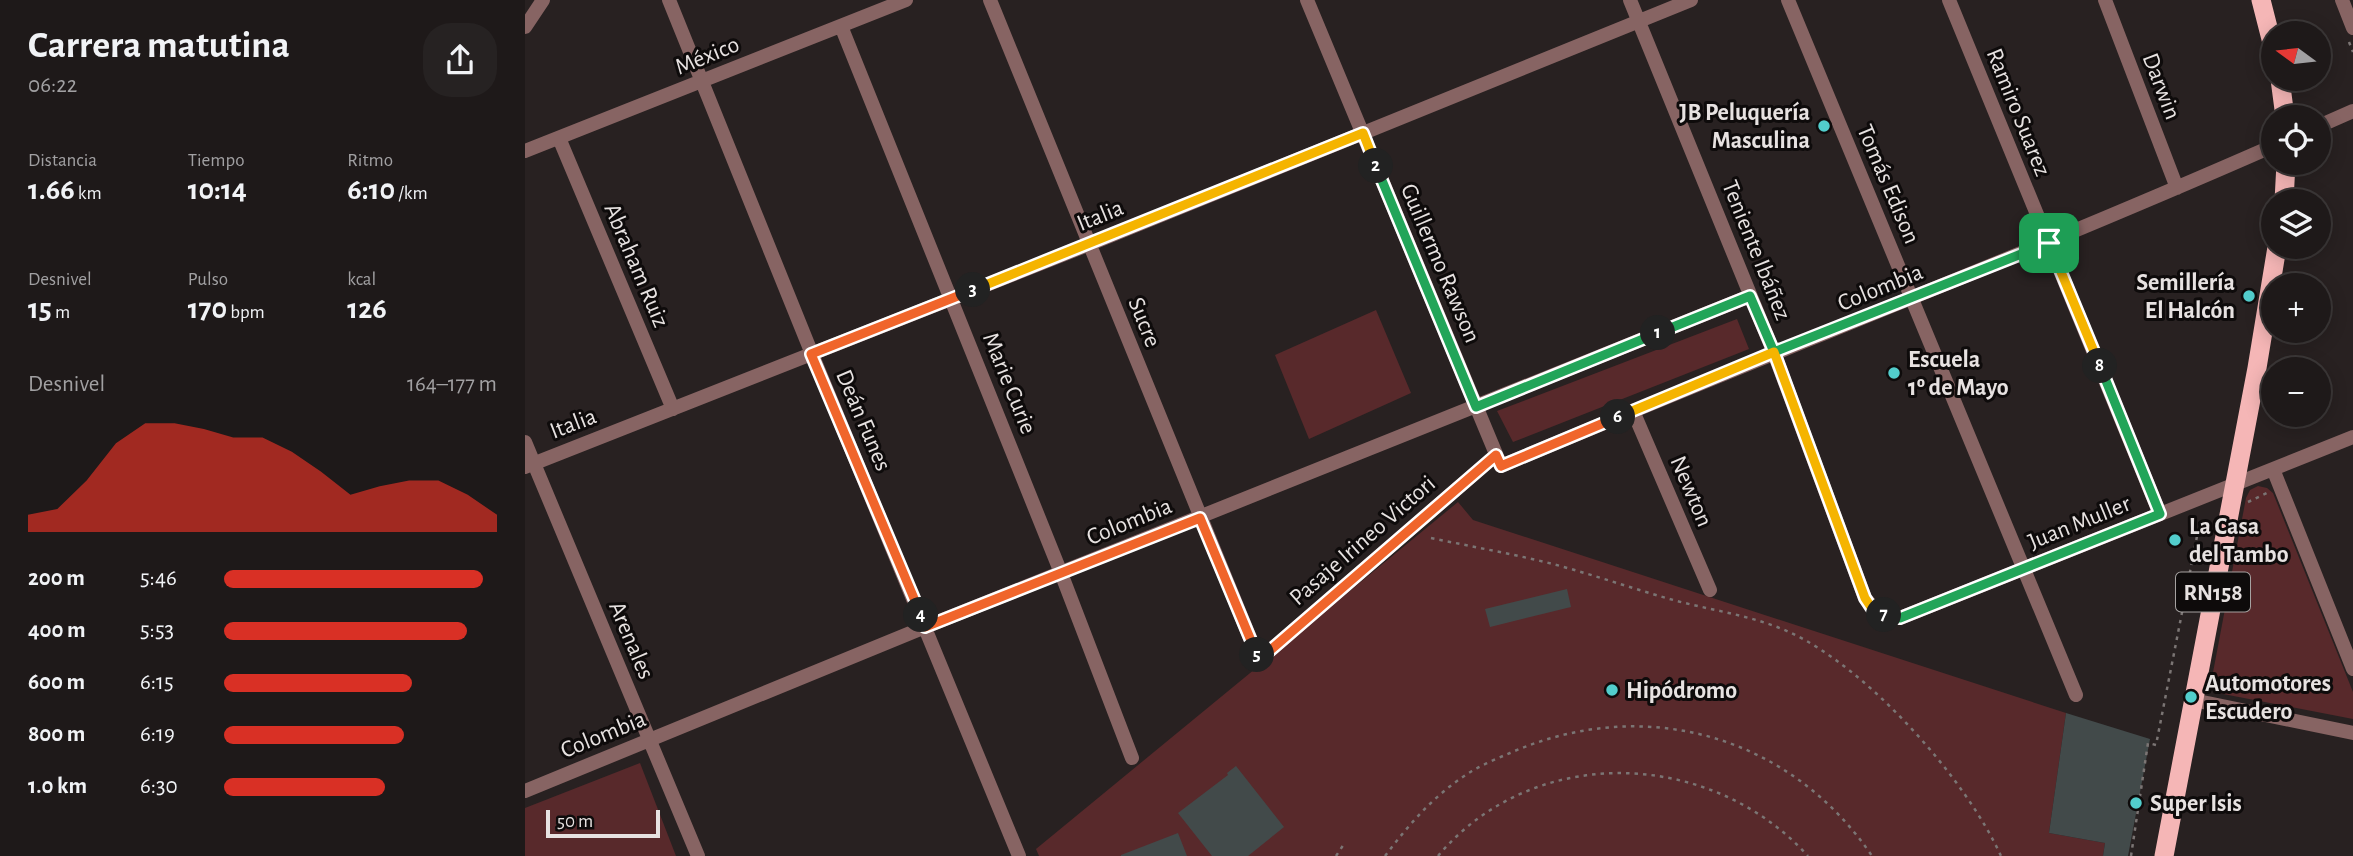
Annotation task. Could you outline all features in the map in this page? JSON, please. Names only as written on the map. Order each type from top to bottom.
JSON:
[{"type":"highway","points":[[2261,0],[2266,21]]},
{"type":"highway","name":"RN158","points":[[2164,856],[2257,368],[2275,259]]},
{"type":"street","points":[[525,27],[543,0]]},
{"type":"street","name":"Deán Funes","points":[[669,0],[811,354],[1019,856]]},
{"type":"street","name":"México","points":[[525,151],[906,0]]},
{"type":"street","name":"Sucre","points":[[990,0],[1259,660]]},
{"type":"street","name":"Guillermo Rawson","points":[[1307,0],[1498,461]]},
{"type":"street","name":"Teniente Ibáñez","points":[[1630,0],[1774,352],[1865,598],[1871,607],[1884,615],[1900,618]]},
{"type":"street","name":"Italia","points":[[530,465],[1090,244],[1691,0]]},
{"type":"street","name":"Tomás Edison","points":[[1788,0],[2076,695]]},
{"type":"street","name":"Ramiro Suarez","points":[[1949,0],[2160,514]]},
{"type":"street","name":"Darwin","points":[[2105,0],[2177,188]]},
{"type":"street","points":[[2341,0],[2353,28]]},
{"type":"street","name":"Marie Curie","points":[[841,26],[1061,573],[1132,758]]},
{"type":"street","points":[[2331,121],[2353,111]]},
{"type":"street","name":"Abraham Ruiz","points":[[559,138],[673,409]]},
{"type":"street","name":"Colombia","points":[[1498,461],[1633,411],[1774,352],[1912,299],[2261,151]]},
{"type":"street","name":"Colombia","points":[[525,791],[925,627],[1750,296]]},
{"type":"street","name":"Newton","points":[[1633,411],[1710,590]]},
{"type":"street","name":"Juan Muller","points":[[1900,618],[2353,437]]},
{"type":"street","name":"Arenales","points":[[525,442],[530,465],[698,856]]},
{"type":"street","name":"Pasaje Irineo Victori","points":[[1259,660],[1498,461]]},
{"type":"street","points":[[2273,469],[2353,669]]},
{"type":"street","points":[[2193,700],[2353,733]]},
{"type":"path","points":[[2244,503],[2272,491]]},
{"type":"path","points":[[2131,856],[2148,743],[2156,745],[2199,526],[2204,527]]},
{"type":"path","points":[[1431,538],[1547,563],[1691,605],[1744,616],[1789,632],[1817,647],[1860,680],[1932,753],[1993,838],[2001,856]]},
{"type":"path","points":[[1385,856],[1420,813],[1473,770],[1531,743],[1562,734],[1626,725],[1690,731],[1721,739],[1770,761],[1806,784],[1831,805],[1872,856]]},
{"type":"path","points":[[1439,856],[1463,831],[1519,796],[1563,780],[1619,772],[1675,778],[1728,796],[1776,825],[1808,856]]},
{"type":"path","points":[[1336,856],[1344,844]]},
{"type":"shaded area","points":[[1376,310],[1411,393],[1309,439],[1275,355]]},
{"type":"shaded area","points":[[1737,319],[1749,349],[1513,442],[1497,411]]},
{"type":"shaded area","points":[[2258,486],[2273,493],[2353,692],[2353,719],[2218,693],[2212,689],[2246,498],[2250,490]]},
{"type":"shaded area","name":"Hipódromo","points":[[1458,502],[1473,520],[2066,713],[2049,833],[2105,843],[2103,856],[1039,856],[1036,849]]},
{"type":"shaded area","points":[[640,763],[676,856],[525,856],[525,808]]},
{"type":"building","points":[[1567,589],[1571,607],[1490,627],[1485,609]]},
{"type":"building","points":[[2066,713],[2150,739],[2128,856],[2103,856],[2105,843],[2049,833]]},
{"type":"building","points":[[1236,766],[1284,827],[1248,856],[1212,856],[1178,813]]},
{"type":"building","points":[[1178,833],[1187,856],[1121,856],[1121,855]]},
{"type":"place","name":"JB Peluquería Masculina","points":[[1824,126]]},
{"type":"place","name":"Semillería El Halcón","points":[[2249,296]]},
{"type":"place","name":"Escuela 1º de Mayo","points":[[1894,373]]},
{"type":"place","name":"La Casa del Tambo","points":[[2175,540]]},
{"type":"place","name":"Hipódromo","points":[[1612,690]]},
{"type":"place","name":"Automotores Escudero","points":[[2191,697]]},
{"type":"place","name":"Super Isis","points":[[2136,803]]},
{"type":"route","points":[[2049,243],[1774,352],[1750,296],[1476,407],[1363,133],[811,354],[925,627],[1200,518],[1259,660],[1496,455],[1501,466],[1774,352],[1865,598],[1871,607],[1884,615],[1900,618],[2160,514],[2049,243]]}]
